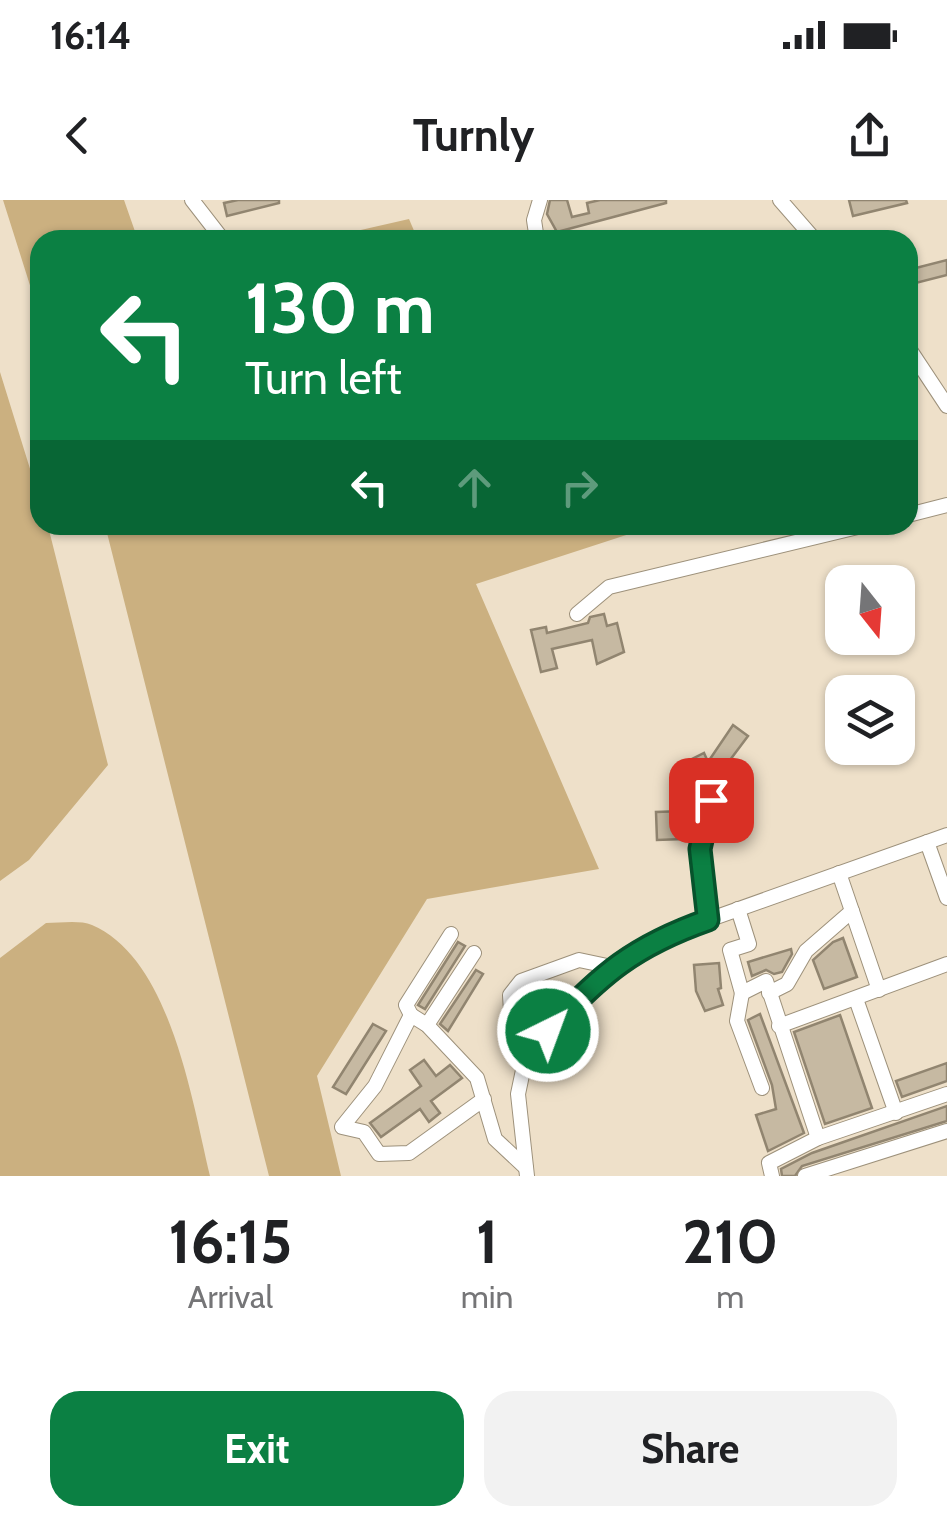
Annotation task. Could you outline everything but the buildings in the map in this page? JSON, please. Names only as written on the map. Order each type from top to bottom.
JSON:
[{"type":"street","points":[[192,200],[215,230]]},
{"type":"street","points":[[536,230],[540,200]]},
{"type":"street","points":[[780,200],[806,230]]},
{"type":"street","points":[[918,362],[947,406]]},
{"type":"street","points":[[918,512],[947,505]]},
{"type":"street","points":[[577,614],[609,587],[825,535]]},
{"type":"street","points":[[708,920],[700,849],[711,800]]},
{"type":"street","points":[[526,1172],[518,1094],[526,1056],[593,982],[677,931],[947,835]]},
{"type":"street","points":[[927,842],[947,898]]},
{"type":"street","points":[[839,874],[880,990]]},
{"type":"street","points":[[738,909],[749,944],[730,950],[742,993],[738,1020],[762,1088]]},
{"type":"street","points":[[770,992],[787,984],[806,951],[852,911]]},
{"type":"street","points":[[451,934],[406,1006],[477,1078],[495,1139],[526,1172]]},
{"type":"street","points":[[427,1025],[474,952]]},
{"type":"street","points":[[526,1056],[512,1028],[510,995],[520,982],[580,960],[612,967]]},
{"type":"street","points":[[780,1026],[947,964]]},
{"type":"street","points":[[742,993],[766,981],[818,1138]]},
{"type":"street","points":[[856,999],[896,1112]]},
{"type":"street","points":[[410,1014],[374,1086],[342,1127],[364,1132],[379,1154],[408,1154],[484,1099]]},
{"type":"street","points":[[772,1176],[769,1162],[818,1138],[947,1094]]},
{"type":"street","points":[[805,1176],[947,1131]]},
{"type":"shaded area","points":[[3,200],[124,200],[134,230],[30,230],[30,285]]},
{"type":"shaded area","points":[[409,219],[414,230],[361,230]]},
{"type":"shaded area","points":[[0,372],[30,469],[30,535],[50,535],[108,765],[29,860],[0,881]]},
{"type":"shaded area","points":[[108,535],[626,535],[476,584],[599,869],[427,899],[317,1076],[341,1176],[269,1176]]},
{"type":"shaded area","points":[[46,923],[92,925],[119,942],[141,968],[174,1035],[210,1176],[0,1176],[0,958]]},
{"type":"route","points":[[548,1031],[593,982],[629,955],[708,920],[700,849],[711,800]]}]
